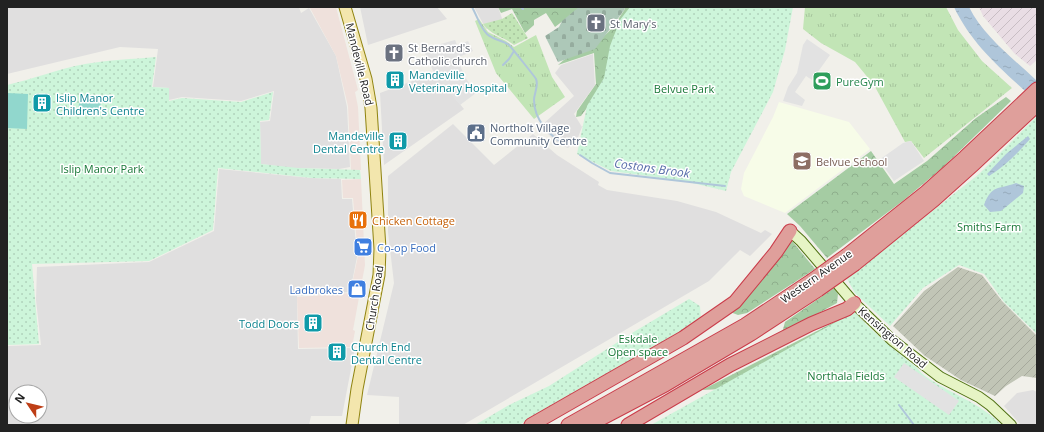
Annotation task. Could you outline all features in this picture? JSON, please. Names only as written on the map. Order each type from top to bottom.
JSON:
[{"type":"highway","name":"Western Avenue","points":[[589,425],[665,386],[751,334],[814,285],[934,200],[973,165],[1030,107],[1037,89]]},
{"type":"highway","points":[[531,425],[683,338],[735,302],[776,252],[790,231]]},
{"type":"highway","name":"Western Avenue","points":[[568,425],[814,285]]},
{"type":"highway","points":[[628,425],[730,365],[811,324],[847,309],[854,303]]},
{"type":"highway","points":[[539,425],[701,350]]},
{"type":"highway","points":[[604,425],[665,386]]},
{"type":"main road","name":"Mandeville Road","points":[[345,7],[369,94],[373,123],[376,170]]},
{"type":"main road","name":"Church Road","points":[[352,425],[380,267],[376,170]]},
{"type":"street","name":"Kensington Road","points":[[790,231],[801,241],[854,303],[878,326],[922,364],[944,380],[985,402],[1011,425]]},
{"type":"shaded area","points":[[7,7],[299,7],[301,13],[309,8],[336,56],[347,107],[350,167],[339,169],[292,168],[261,164],[260,122],[270,121],[274,91],[241,101],[182,97],[169,100],[169,88],[153,87],[158,49],[120,47],[7,74]]},
{"type":"shaded area","points":[[336,7],[358,90],[355,92],[358,107],[361,170],[351,170],[348,106],[336,56],[310,8]]},
{"type":"shaded area","points":[[360,7],[437,7],[447,19],[368,45]]},
{"type":"shaded area","points":[[474,7],[498,7],[504,24],[486,29]]},
{"type":"shaded area","points":[[979,7],[1037,7],[1037,60],[1030,66],[1014,53],[983,16]]},
{"type":"shaded area","points":[[807,39],[830,55],[812,80],[806,76],[795,92],[805,100],[802,106],[783,101],[788,87],[797,73],[803,45]]},
{"type":"shaded area","points":[[455,40],[457,45],[468,41],[473,51],[457,58],[465,77],[476,93],[460,105],[434,73],[423,49]]},
{"type":"shaded area","points":[[593,54],[595,85],[574,114],[582,127],[577,140],[568,148],[559,144],[548,134],[542,125],[574,96],[555,73],[561,65]]},
{"type":"shaded area","points":[[434,73],[464,109],[384,165],[380,93]]},
{"type":"shaded area","points":[[7,93],[28,94],[27,129],[7,128]]},
{"type":"shaded area","points":[[80,99],[101,102],[99,113],[78,110]]},
{"type":"shaded area","name":"Belvue School","points":[[779,102],[849,122],[870,149],[785,213],[744,196],[741,189],[744,173],[773,117]]},
{"type":"shaded area","points":[[453,124],[494,165],[533,134],[557,155],[599,182],[598,185],[607,190],[677,201],[716,212],[761,233],[765,230],[772,234],[750,256],[740,250],[709,281],[463,425],[399,425],[399,397],[367,395],[394,283],[388,232],[388,176]]},
{"type":"shaded area","points":[[911,141],[924,161],[894,181],[879,160],[903,143]]},
{"type":"shaded area","points":[[219,169],[311,178],[341,179],[342,199],[352,199],[357,257],[350,292],[297,296],[298,349],[355,348],[342,416],[311,416],[309,425],[7,425],[7,346],[41,345],[36,300],[37,267],[149,262],[214,231]]},
{"type":"shaded area","points":[[361,179],[365,265],[353,330],[355,331],[352,347],[299,348],[297,297],[350,293],[358,256],[353,198],[343,198],[342,180]]},
{"type":"shaded area","points":[[958,267],[982,275],[1002,301],[1037,336],[1037,378],[1022,376],[1006,386],[995,396],[961,380],[925,356],[893,326],[924,291]]},
{"type":"shaded area","points":[[904,363],[959,401],[949,415],[894,377]]},
{"type":"shaded area","points":[[1033,390],[1037,392],[1037,425],[1021,425],[1004,406],[1017,393]]},
{"type":"green space","points":[[498,7],[581,7],[555,27],[546,13],[534,20],[534,25],[525,33],[512,9],[501,13]]},
{"type":"green space","points":[[579,7],[624,7],[625,9],[595,49],[558,62],[545,36],[559,27],[562,21]]},
{"type":"green space","points":[[624,7],[634,7],[603,86],[581,116],[576,117],[577,111],[596,84],[594,53],[558,65],[574,53],[605,35],[617,21],[625,9]]},
{"type":"green space","name":"Belvue Park","points":[[630,7],[793,7],[785,50],[773,92],[731,172],[726,191],[684,181],[611,171],[577,154],[587,106],[604,78],[610,46],[620,20]]},
{"type":"green space","points":[[805,7],[946,7],[958,30],[982,61],[1012,88],[924,158],[911,141],[905,142],[874,85],[855,62],[821,43],[803,29]]},
{"type":"green space","points":[[512,13],[528,38],[514,45],[490,31],[483,24],[502,19]]},
{"type":"green space","points":[[479,19],[488,32],[514,47],[536,35],[552,77],[565,97],[534,119],[496,73],[475,21]]},
{"type":"green space","name":"Islip Manor Park","points":[[156,57],[152,87],[169,88],[169,101],[182,98],[241,102],[273,92],[269,120],[260,121],[261,164],[298,168],[360,170],[361,179],[312,178],[218,168],[213,230],[149,261],[32,264],[39,344],[7,345],[7,85],[85,64]]},
{"type":"green space","points":[[1006,97],[1011,101],[942,168],[904,200],[827,258],[800,226],[787,214],[871,151],[894,184],[927,161],[976,118]]},
{"type":"green space","name":"Smiths Farm","points":[[1037,116],[1037,334],[1004,302],[984,274],[959,265],[923,288],[890,326],[855,293],[847,279],[979,174]]},
{"type":"green space","points":[[792,241],[815,269],[747,313],[738,315],[730,312],[788,242]]},
{"type":"green space","points":[[834,288],[838,294],[837,303],[782,333],[785,322]]},
{"type":"green space","name":"Eskdale Open space","points":[[689,299],[700,306],[701,321],[519,425],[475,425],[509,405],[549,386],[632,333]]},
{"type":"green space","points":[[854,312],[865,323],[837,338],[722,389],[702,390]]},
{"type":"green space","name":"Northala Fields","points":[[854,312],[876,334],[916,367],[921,373],[984,410],[1001,425],[651,425]]},
{"type":"water","points":[[954,7],[969,7],[975,18],[991,38],[1037,81],[1037,102],[980,47],[970,34]]},
{"type":"water","points":[[1028,136],[1030,139],[1011,159],[989,176],[987,174],[1006,154]]},
{"type":"water","points":[[1016,183],[1024,186],[1023,193],[1001,211],[990,212],[984,205],[990,194],[996,189]]},
{"type":"waterway","name":"Costons Brook","points":[[472,7],[480,25],[487,34],[492,38],[509,45],[536,79],[537,84],[534,100],[540,121],[549,133],[567,145]]},
{"type":"waterway","points":[[503,65],[514,51]]},
{"type":"waterway","name":"Costons Brook","points":[[580,155],[610,173],[725,186]]},
{"type":"waterway","points":[[899,405],[914,425]]},
{"type":"place","name":"St Mary's","points":[[596,23]]},
{"type":"place","name":"St Bernard's Catholic church","points":[[394,53]]},
{"type":"place","name":"Mandeville Veterinary Hospital","points":[[395,80]]},
{"type":"place","name":"PureGym","points":[[822,81]]},
{"type":"place","name":"Islip Manor Children's Centre","points":[[42,103]]},
{"type":"place","name":"Northolt Village Community Centre","points":[[476,133]]},
{"type":"place","name":"Mandeville Dental Centre","points":[[398,141]]},
{"type":"place","name":"Belvue School","points":[[802,161]]},
{"type":"place","name":"Chicken Cottage","points":[[358,220]]},
{"type":"place","name":"Co-op Food","points":[[363,247]]},
{"type":"place","name":"Ladbrokes","points":[[357,289]]},
{"type":"place","name":"Todd Doors","points":[[313,323]]},
{"type":"place","name":"Church End Dental Centre","points":[[337,352]]}]
